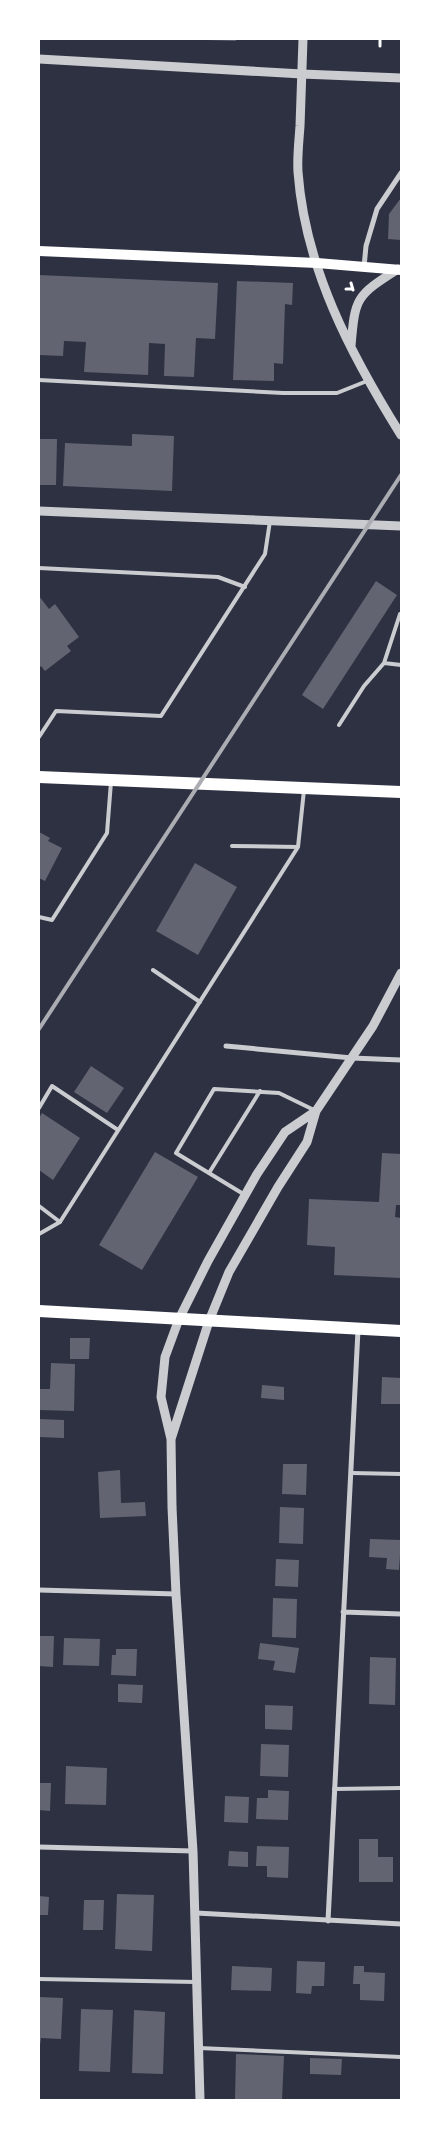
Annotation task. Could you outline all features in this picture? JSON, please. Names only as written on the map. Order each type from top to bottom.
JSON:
[{"type":"main road","points":[[39,251],[317,263],[400,269]]},
{"type":"main road","points":[[39,777],[401,792]]},
{"type":"main road","points":[[39,1312],[401,1332]]},
{"type":"street","points":[[303,39],[298,170],[305,218],[325,288],[351,347],[367,381],[401,435]]},
{"type":"street","points":[[39,60],[401,78]]},
{"type":"street","points":[[364,267],[366,246],[377,210],[401,173]]},
{"type":"street","points":[[351,347],[354,311],[364,292],[400,269]]},
{"type":"street","points":[[39,512],[401,526]]},
{"type":"street","points":[[171,1439],[209,1321],[230,1272],[278,1187],[307,1142],[316,1111],[373,1026],[401,973]]},
{"type":"street","points":[[226,1046],[352,1058],[401,1060]]},
{"type":"street","points":[[200,2100],[196,1913],[176,1594],[171,1439],[161,1397],[165,1356],[179,1319],[208,1261],[245,1195],[285,1132],[316,1111]]},
{"type":"street","points":[[328,1921],[358,1330]]},
{"type":"street","points":[[39,1590],[176,1594]]},
{"type":"street","points":[[343,1612],[401,1614]]},
{"type":"street","points":[[39,1847],[193,1851]]},
{"type":"street","points":[[196,1913],[401,1924]]},
{"type":"lane","points":[[39,380],[283,393],[337,393],[367,381]]},
{"type":"lane","points":[[39,737],[56,711],[161,716],[265,554],[270,521]]},
{"type":"lane","points":[[39,568],[218,577],[244,587]]},
{"type":"lane","points":[[339,725],[364,686],[384,663],[400,614]]},
{"type":"lane","points":[[384,663],[401,665]]},
{"type":"lane","points":[[39,917],[52,920],[107,834],[111,780]]},
{"type":"lane","points":[[39,1234],[60,1222],[298,847],[305,788]]},
{"type":"lane","points":[[232,846],[298,847]]},
{"type":"lane","points":[[153,970],[200,1002]]},
{"type":"lane","points":[[39,1108],[52,1086],[118,1130]]},
{"type":"lane","points":[[245,1195],[176,1153],[214,1089],[279,1093],[316,1111]]},
{"type":"lane","points":[[209,1173],[260,1092]]},
{"type":"lane","points":[[39,1206],[60,1222]]},
{"type":"lane","points":[[352,1472],[401,1474]]},
{"type":"lane","points":[[334,1790],[401,1788]]},
{"type":"lane","points":[[39,1979],[198,1982]]},
{"type":"lane","points":[[199,2048],[401,2057]]},
{"type":"path","points":[[380,39],[380,46]]},
{"type":"path","points":[[346,289],[352,289]]},
{"type":"building","points":[[236,39],[236,41],[206,40]]},
{"type":"building","points":[[401,198],[401,240],[388,239],[389,214]]},
{"type":"building","points":[[39,275],[218,283],[215,339],[196,338],[194,377],[164,376],[165,344],[149,343],[148,375],[84,372],[86,342],[64,341],[63,356],[39,355]]},
{"type":"building","points":[[237,281],[293,283],[292,305],[285,304],[283,364],[274,363],[274,381],[233,380]]},
{"type":"building","points":[[132,434],[174,436],[172,491],[63,486],[65,443],[132,446]]},
{"type":"building","points":[[39,439],[57,439],[56,485],[39,485]]},
{"type":"building","points":[[376,581],[397,595],[323,709],[302,695]]},
{"type":"building","points":[[39,596],[49,609],[55,604],[79,637],[67,646],[71,651],[45,671],[41,666],[39,668]]},
{"type":"building","points":[[39,832],[50,838],[48,841],[62,848],[45,881],[39,878]]},
{"type":"building","points":[[195,863],[237,887],[198,955],[156,931]]},
{"type":"building","points":[[91,1066],[124,1088],[107,1113],[74,1092]]},
{"type":"building","points":[[42,1113],[80,1138],[53,1180],[39,1170],[39,1118]]},
{"type":"building","points":[[155,1152],[198,1177],[142,1270],[99,1245]]},
{"type":"building","points":[[382,1153],[401,1154],[401,1205],[396,1205],[395,1217],[401,1218],[401,1278],[334,1275],[335,1247],[307,1245],[309,1199],[379,1202]]},
{"type":"building","points":[[70,1338],[90,1338],[89,1359],[70,1359]]},
{"type":"building","points":[[51,1363],[75,1364],[74,1411],[39,1410],[39,1389],[50,1389]]},
{"type":"building","points":[[382,1377],[401,1378],[401,1404],[381,1404]]},
{"type":"building","points":[[262,1385],[284,1387],[284,1400],[261,1398]]},
{"type":"building","points":[[39,1419],[64,1420],[64,1438],[39,1437]]},
{"type":"building","points":[[283,1464],[307,1464],[306,1495],[282,1494]]},
{"type":"building","points":[[120,1470],[121,1503],[145,1502],[146,1516],[100,1518],[98,1472]]},
{"type":"building","points":[[280,1507],[304,1508],[303,1544],[279,1543]]},
{"type":"building","points":[[370,1539],[401,1540],[399,1570],[386,1569],[387,1558],[369,1557]]},
{"type":"building","points":[[276,1559],[299,1560],[298,1587],[275,1586]]},
{"type":"building","points":[[273,1598],[297,1599],[296,1638],[272,1637]]},
{"type":"building","points":[[39,1636],[54,1636],[53,1667],[39,1666]]},
{"type":"building","points":[[64,1638],[100,1639],[99,1666],[63,1665]]},
{"type":"building","points":[[260,1643],[299,1648],[295,1673],[273,1670],[275,1661],[258,1659]]},
{"type":"building","points":[[116,1649],[137,1649],[136,1676],[111,1675],[112,1655],[116,1655]]},
{"type":"building","points":[[370,1657],[396,1658],[395,1705],[369,1704]]},
{"type":"building","points":[[118,1684],[143,1685],[142,1703],[118,1702]]},
{"type":"building","points":[[265,1705],[293,1706],[292,1730],[265,1729]]},
{"type":"building","points":[[261,1744],[289,1745],[288,1777],[260,1776]]},
{"type":"building","points":[[66,1766],[107,1768],[106,1805],[65,1804]]},
{"type":"building","points":[[39,1783],[51,1783],[50,1811],[39,1810]]},
{"type":"building","points":[[268,1790],[289,1791],[288,1820],[256,1819],[257,1798],[268,1798]]},
{"type":"building","points":[[225,1796],[249,1797],[248,1823],[224,1822]]},
{"type":"building","points":[[359,1839],[378,1839],[378,1857],[393,1857],[393,1882],[359,1882]]},
{"type":"building","points":[[257,1846],[289,1847],[288,1878],[267,1877],[267,1866],[256,1866]]},
{"type":"building","points":[[229,1851],[248,1852],[248,1867],[228,1866]]},
{"type":"building","points":[[117,1894],[154,1895],[152,1951],[115,1949]]},
{"type":"building","points":[[39,1896],[49,1897],[48,1915],[39,1915]]},
{"type":"building","points":[[84,1900],[104,1900],[103,1930],[83,1930]]},
{"type":"building","points":[[297,1961],[325,1962],[324,1986],[312,1986],[311,1994],[296,1993]]},
{"type":"building","points":[[232,1966],[272,1968],[271,1991],[231,1990]]},
{"type":"building","points":[[354,1966],[364,1966],[364,1972],[385,1973],[384,2001],[360,2000],[360,1984],[353,1984]]},
{"type":"building","points":[[39,1997],[63,1998],[61,2039],[41,2038],[40,2045],[39,2045]]},
{"type":"building","points":[[81,2009],[113,2010],[110,2072],[79,2071]]},
{"type":"building","points":[[134,2010],[165,2012],[163,2074],[132,2073]]},
{"type":"building","points":[[236,2054],[284,2056],[282,2100],[235,2100]]},
{"type":"building","points":[[310,2058],[342,2059],[341,2075],[310,2074]]},
{"type":"railway","points":[[39,1029],[401,475]]}]
